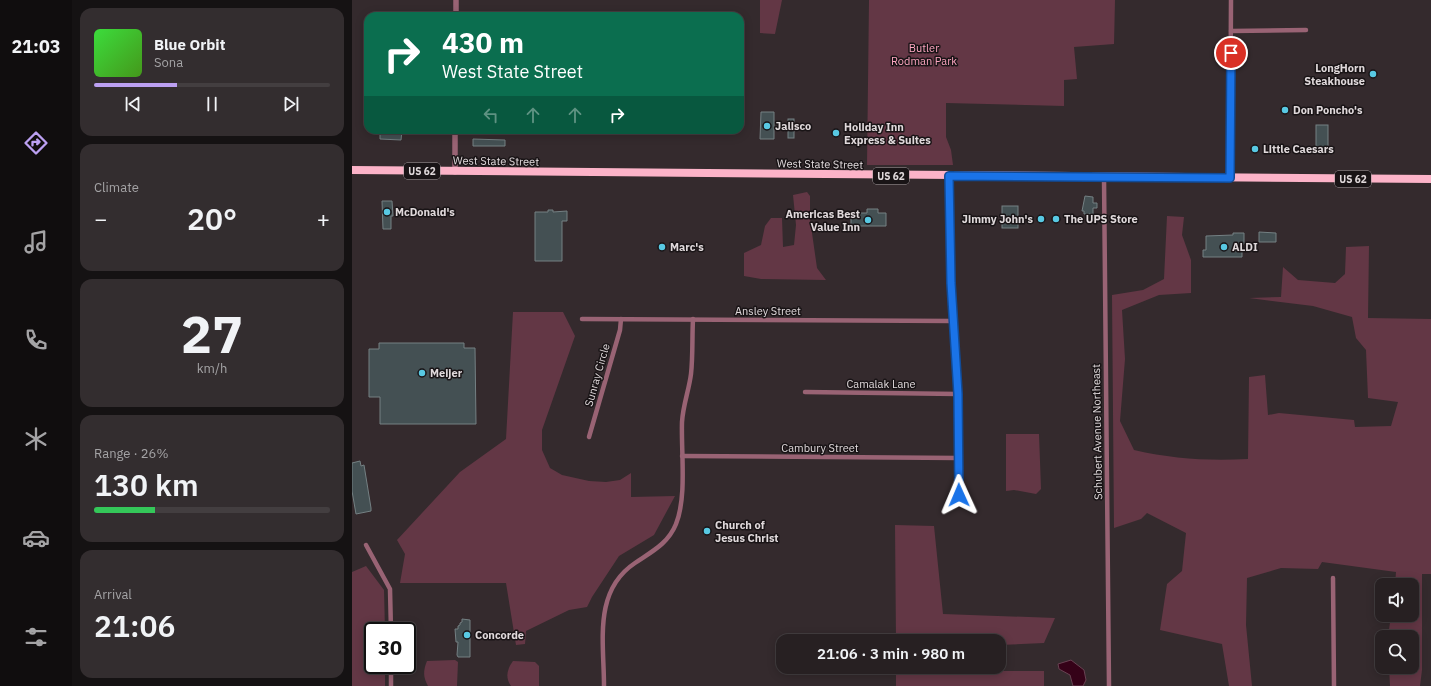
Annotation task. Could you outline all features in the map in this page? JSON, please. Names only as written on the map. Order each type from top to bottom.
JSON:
[{"type":"highway","name":"West State Street","points":[[352,170],[1104,178],[1431,179]]},
{"type":"street","points":[[456,0],[456,12]]},
{"type":"street","points":[[1230,178],[1231,0]]},
{"type":"street","points":[[1231,31],[1306,30]]},
{"type":"street","points":[[455,134],[455,172]]},
{"type":"street","points":[[949,176],[951,283],[958,394],[959,495]]},
{"type":"street","name":"Schubert Avenue Northeast","points":[[1104,178],[1109,686]]},
{"type":"street","name":"Ansley Street","points":[[582,319],[953,321]]},
{"type":"street","name":"Sunray Circle","points":[[589,437],[620,330],[621,319]]},
{"type":"street","points":[[604,686],[604,620],[605,606],[609,595],[616,582],[625,571],[656,550],[673,531],[680,510],[683,413],[692,366],[693,319]]},
{"type":"street","name":"Camalak Lane","points":[[805,392],[958,394]]},
{"type":"street","name":"Cambury Street","points":[[682,456],[958,458]]},
{"type":"street","points":[[366,545],[390,589],[391,622]]},
{"type":"street","points":[[1333,578],[1334,686]]},
{"type":"street","points":[[391,674],[391,686]]},
{"type":"green space","points":[[760,0],[782,0],[775,34],[760,33]]},
{"type":"green space","name":"Butler Rodman Park","points":[[869,0],[1115,0],[1114,44],[1074,47],[1077,79],[1064,80],[1064,106],[946,103],[946,137],[951,150],[953,165],[867,165]]},
{"type":"green space","points":[[807,192],[810,196],[810,219],[817,268],[826,280],[761,279],[744,276],[744,253],[761,245],[765,226],[771,218],[782,218],[783,247],[794,245],[796,225],[793,195]]},
{"type":"green space","points":[[1167,216],[1184,217],[1182,235],[1191,260],[1191,293],[1159,295],[1122,310],[1125,359],[1120,421],[1134,450],[1163,455],[1191,459],[1248,459],[1249,377],[1265,375],[1268,415],[1279,413],[1354,420],[1355,427],[1391,426],[1398,402],[1368,398],[1366,350],[1356,338],[1352,317],[1313,306],[1249,298],[1281,297],[1283,267],[1298,280],[1335,283],[1345,274],[1346,247],[1369,246],[1368,318],[1431,319],[1431,574],[1422,574],[1422,670],[1420,686],[1390,686],[1389,674],[1419,674],[1419,630],[1389,630],[1390,622],[1419,622],[1419,578],[1396,578],[1396,572],[1322,562],[1318,569],[1281,568],[1247,578],[1246,625],[1252,686],[1229,686],[1222,644],[1160,630],[1167,584],[1182,571],[1186,533],[1147,513],[1141,519],[1114,528],[1112,295],[1143,290],[1164,279]]},
{"type":"green space","points":[[513,312],[563,312],[575,336],[542,430],[542,450],[550,468],[562,475],[589,481],[606,482],[620,480],[631,473],[631,497],[675,496],[654,535],[619,556],[587,607],[569,610],[526,631],[525,644],[516,645],[506,583],[400,583],[405,554],[397,540],[460,472],[506,439]]},
{"type":"green space","points":[[1006,434],[1039,434],[1041,489],[1036,494],[1014,490],[1006,491]]},
{"type":"green space","points":[[895,525],[934,526],[943,614],[1055,618],[1044,643],[1006,645],[1006,634],[896,634]]},
{"type":"green space","points":[[366,566],[384,590],[385,622],[364,622],[364,674],[385,674],[385,686],[352,686],[352,572]]},
{"type":"green space","points":[[455,660],[458,662],[457,686],[428,686],[424,674],[427,661]]},
{"type":"green space","points":[[513,661],[535,662],[539,666],[539,686],[511,686],[507,677],[509,667]]},
{"type":"green space","points":[[1006,671],[1044,671],[1044,686],[896,686],[896,674],[1006,674]]},
{"type":"shaded area","points":[[1071,660],[1084,670],[1086,680],[1083,686],[1073,686],[1070,675],[1059,669],[1058,664]]},
{"type":"building","name":"Jalisco","points":[[761,112],[774,112],[774,139],[760,139]]},
{"type":"building","points":[[788,119],[794,119],[794,138],[788,138]]},
{"type":"building","points":[[1316,125],[1328,125],[1328,151],[1316,151]]},
{"type":"building","points":[[380,134],[402,134],[401,140],[380,139]]},
{"type":"building","points":[[473,139],[505,140],[505,146],[473,146]]},
{"type":"building","points":[[1085,196],[1093,197],[1093,203],[1097,203],[1097,208],[1093,208],[1093,214],[1084,214],[1084,211],[1082,211]]},
{"type":"building","name":"McDonald's","points":[[382,201],[392,201],[393,216],[391,216],[391,229],[383,229]]},
{"type":"building","points":[[1002,206],[1018,206],[1018,228],[1002,228]]},
{"type":"building","name":"Americas Best Value Inn","points":[[867,209],[878,209],[878,213],[886,213],[886,226],[851,226],[851,213],[867,213]]},
{"type":"building","points":[[548,210],[553,210],[553,212],[567,211],[567,221],[562,221],[562,261],[535,261],[535,212],[548,212]]},
{"type":"building","points":[[1259,232],[1276,233],[1276,242],[1259,242]]},
{"type":"building","name":"ALDI","points":[[1233,233],[1244,233],[1242,257],[1203,257],[1203,250],[1206,250],[1206,236],[1233,235]]},
{"type":"building","name":"Meijer","points":[[379,343],[464,343],[464,348],[475,348],[476,424],[380,424],[380,397],[369,397],[369,349],[379,349]]},
{"type":"building","points":[[360,461],[361,466],[364,465],[371,511],[356,514],[352,491],[352,463]]},
{"type":"building","points":[[462,619],[470,620],[470,657],[458,657],[457,655],[458,642],[456,642],[455,629],[458,629]]},
{"type":"place","name":"LongHorn Steakhouse","points":[[1373,74]]},
{"type":"place","name":"Don Poncho's","points":[[1285,110]]},
{"type":"place","name":"Jalisco","points":[[767,126]]},
{"type":"place","name":"Holiday Inn Express & Suites","points":[[836,133]]},
{"type":"place","name":"Little Caesars","points":[[1255,149]]},
{"type":"place","name":"McDonald's","points":[[387,212]]},
{"type":"place","name":"Jimmy John's","points":[[1041,219]]},
{"type":"place","name":"The UPS Store","points":[[1056,219]]},
{"type":"place","name":"Americas Best Value Inn","points":[[868,220]]},
{"type":"place","name":"Marc's","points":[[662,247]]},
{"type":"place","name":"ALDI","points":[[1224,247]]},
{"type":"place","name":"Meijer","points":[[422,373]]},
{"type":"place","name":"Church of Jesus Christ","points":[[707,531]]},
{"type":"place","name":"Concorde","points":[[467,635]]},
{"type":"route","points":[[959,495],[958,394],[951,283],[949,176],[1230,178],[1231,53]]}]
